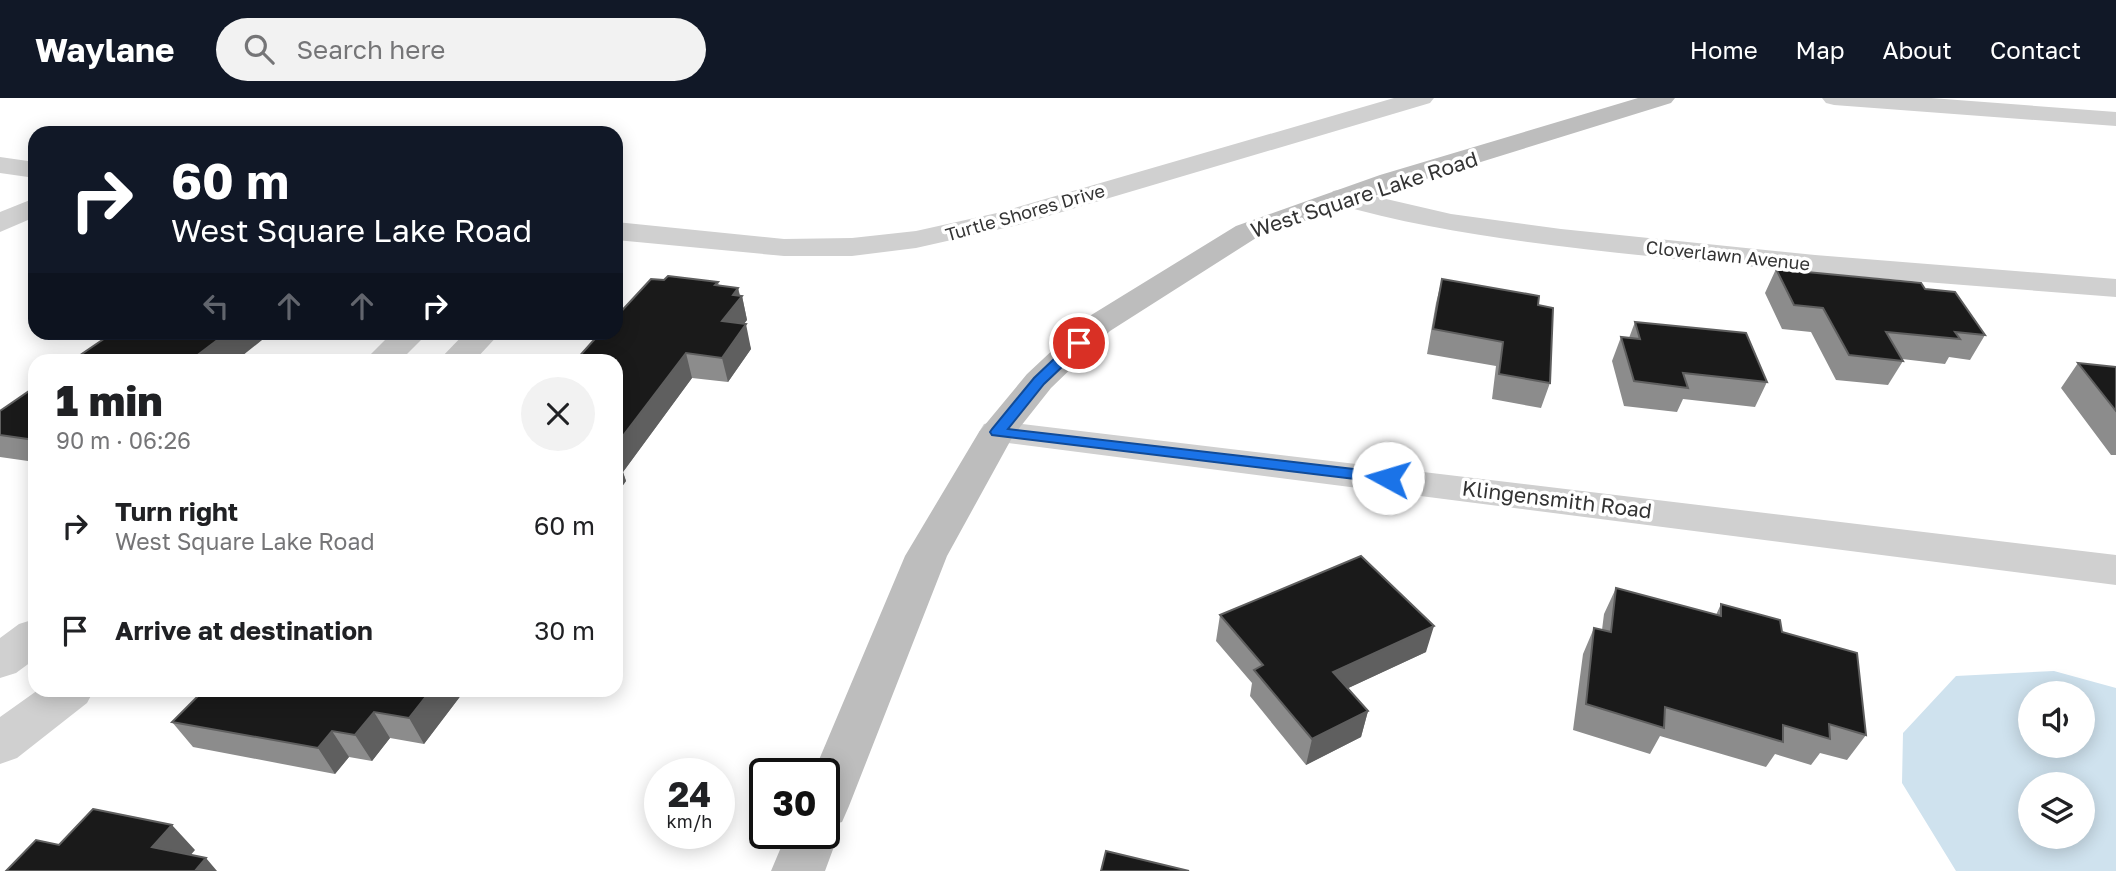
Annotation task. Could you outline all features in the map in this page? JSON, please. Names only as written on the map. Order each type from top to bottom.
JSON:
[{"type":"street","name":"Turtle Shores Drive","points":[[623,232],[794,247],[847,247],[958,233],[1029,214],[1291,133],[1422,98]]},
{"type":"street","name":"West Square Lake Road","points":[[840,767],[926,556],[998,432],[1039,381],[1099,324],[1246,232],[1343,197],[1663,98]]},
{"type":"street","points":[[1834,98],[2116,119]]},
{"type":"street","points":[[0,166],[28,169]]},
{"type":"street","name":"Cloverlawn Avenue","points":[[1343,197],[1390,211],[1476,228],[1733,257],[2116,288]]},
{"type":"street","points":[[0,223],[28,209]]},
{"type":"street","points":[[389,354],[404,340]]},
{"type":"street","points":[[462,354],[477,340]]},
{"type":"street","name":"Klingensmith Road","points":[[998,432],[2116,570]]},
{"type":"street","points":[[0,661],[28,641]]},
{"type":"street","points":[[0,744],[62,697]]},
{"type":"street","points":[[798,871],[807,849]]},
{"type":"water","points":[[2054,671],[2090,681],[2018,681],[2018,758],[2095,758],[2095,682],[2116,688],[2116,871],[1956,871],[1902,783],[1903,733],[1956,676]]},
{"type":"building","points":[[1776,269],[1921,283],[1925,289],[1955,292],[1985,335],[1955,332],[1960,339],[1886,332],[1903,361],[1849,355],[1823,308],[1794,305]]},
{"type":"building","points":[[668,276],[718,282],[715,285],[738,288],[733,295],[742,296],[722,321],[746,324],[722,358],[686,353],[623,436],[623,354],[581,354],[594,340],[623,340],[623,309],[651,279],[664,280]]},
{"type":"building","points":[[1442,279],[1539,296],[1538,305],[1553,308],[1550,383],[1499,374],[1503,342],[1433,329]]},
{"type":"building","points":[[1635,322],[1746,333],[1767,382],[1683,373],[1688,388],[1634,381],[1621,337],[1640,339]]},
{"type":"building","points":[[102,340],[217,340],[199,354],[82,354]]},
{"type":"building","points":[[2078,363],[2116,367],[2116,411]]},
{"type":"building","points":[[28,392],[28,439],[0,435],[0,411]]},
{"type":"building","points":[[1361,556],[1434,626],[1333,672],[1368,711],[1312,739],[1254,670],[1263,665],[1220,615]]},
{"type":"building","points":[[1616,588],[1721,616],[1721,604],[1780,620],[1782,632],[1857,653],[1866,735],[1829,724],[1830,739],[1783,725],[1783,742],[1665,707],[1664,728],[1586,704],[1594,628],[1611,632]]},
{"type":"building","points":[[197,697],[426,697],[409,718],[374,712],[355,735],[332,731],[318,748],[172,722]]},
{"type":"building","points":[[93,809],[172,825],[152,847],[206,858],[195,871],[6,871],[36,840],[59,845]]},
{"type":"building","points":[[1106,851],[1189,871],[1101,871]]},
{"type":"route","points":[[1079,343],[1039,381],[998,432],[1388,478]]}]
